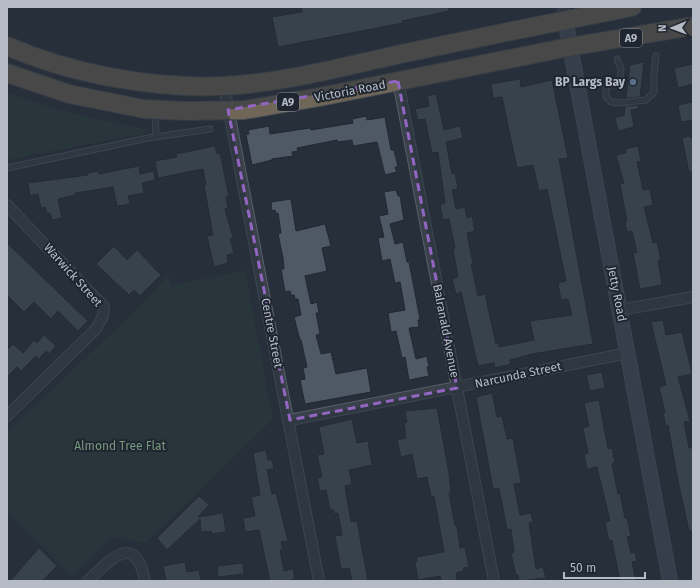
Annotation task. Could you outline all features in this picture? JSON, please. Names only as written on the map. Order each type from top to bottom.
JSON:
[{"type":"highway","name":"Victoria Road","points":[[7,46],[58,64],[102,75],[176,86],[224,86],[310,73],[564,13],[632,7]]},
{"type":"highway","name":"Victoria Road","points":[[7,74],[69,94],[99,101],[155,109],[228,110],[276,104],[569,47],[693,26]]},
{"type":"street","name":"Jetty Road","points":[[564,13],[569,47],[620,310],[670,581]]},
{"type":"street","name":"Balranald Avenue","points":[[398,81],[494,581]]},
{"type":"street","name":"Centre Street","points":[[224,86],[290,420],[320,581]]},
{"type":"street","name":"Warwick Street","points":[[7,205],[104,307],[103,316],[96,329],[7,416]]},
{"type":"street","points":[[620,310],[693,297]]},
{"type":"street","name":"Narcunda Street","points":[[290,420],[628,353]]},
{"type":"street","points":[[88,581],[114,556],[126,553],[135,556],[141,564],[145,581]]},
{"type":"lane","points":[[617,59],[621,69],[620,81],[606,87],[606,97],[611,102],[617,103],[646,100],[654,92],[656,56]]},
{"type":"lane","points":[[155,109],[156,137]]},
{"type":"lane","points":[[7,168],[156,137],[210,129]]},
{"type":"highlighted area","points":[[398,81],[457,388],[290,420],[228,110]]},
{"type":"green space","points":[[7,92],[76,114],[146,129],[146,133],[7,160]]},
{"type":"green space","name":"Almond Tree Flat","points":[[245,270],[273,419],[146,543],[111,537],[72,577],[7,511],[7,432],[136,310],[169,275],[170,286]]},
{"type":"building","points":[[301,7],[448,7],[449,11],[402,21],[403,23],[278,47],[272,17],[302,12]]},
{"type":"building","points":[[644,62],[640,97],[626,98],[630,65]]},
{"type":"building","points":[[693,64],[693,84],[678,88],[674,68]]},
{"type":"building","points":[[520,79],[521,87],[552,80],[568,158],[559,159],[593,344],[532,354],[510,360],[511,364],[495,368],[494,363],[478,366],[461,292],[456,294],[452,279],[458,277],[453,249],[455,248],[449,219],[443,220],[440,205],[445,203],[438,152],[432,153],[425,119],[418,120],[415,109],[429,106],[427,96],[436,94],[444,130],[460,126],[463,138],[446,142],[452,174],[455,173],[458,189],[452,190],[456,209],[465,207],[467,218],[472,216],[475,231],[467,233],[473,264],[471,264],[478,296],[485,294],[496,344],[498,343],[499,347],[534,340],[530,321],[572,315],[568,299],[561,300],[558,283],[566,281],[547,189],[539,191],[533,165],[517,168],[502,97],[493,98],[491,84]]},
{"type":"building","points":[[693,102],[693,120],[681,122],[678,105]]},
{"type":"building","points":[[639,105],[638,109],[631,110],[634,127],[618,131],[615,118],[624,115],[625,106]]},
{"type":"building","points":[[366,116],[367,120],[385,117],[391,150],[394,150],[398,167],[395,167],[397,172],[385,175],[377,142],[353,146],[352,140],[338,142],[337,140],[297,148],[298,151],[292,152],[293,156],[272,159],[252,165],[246,135],[249,134],[248,130],[269,126],[270,134],[310,128],[311,130],[353,123],[352,119]]},
{"type":"building","points":[[690,136],[693,138],[693,172],[689,172],[682,138]]},
{"type":"building","points":[[215,146],[217,154],[220,153],[229,197],[226,197],[228,208],[225,209],[233,238],[230,239],[234,253],[227,255],[228,263],[214,267],[207,236],[213,235],[204,185],[206,185],[203,169],[158,178],[155,161],[177,157],[176,154]]},
{"type":"building","points":[[638,146],[641,161],[637,162],[643,190],[650,189],[653,205],[644,207],[653,243],[657,242],[661,260],[658,260],[662,285],[640,289],[633,253],[637,252],[632,231],[627,232],[625,221],[627,221],[620,184],[624,183],[616,155],[626,153],[625,149]]},
{"type":"building","points":[[139,166],[140,174],[154,171],[155,180],[142,183],[144,193],[128,196],[130,204],[117,206],[113,187],[75,193],[75,195],[58,199],[62,218],[52,220],[50,213],[47,213],[45,207],[41,208],[38,194],[30,196],[28,183],[88,175],[88,173],[98,171],[99,174]]},
{"type":"building","points":[[396,190],[398,196],[400,196],[404,220],[390,224],[395,244],[403,242],[407,262],[409,262],[420,319],[418,320],[419,327],[409,328],[416,359],[427,356],[429,367],[427,367],[429,376],[409,380],[405,357],[402,358],[396,331],[391,332],[388,313],[405,310],[400,282],[395,283],[390,259],[382,261],[378,238],[384,237],[379,216],[388,214],[384,192]]},
{"type":"building","points":[[291,199],[296,231],[325,224],[331,246],[322,248],[327,271],[305,276],[311,304],[317,302],[319,313],[316,313],[320,334],[316,335],[321,354],[331,352],[336,374],[367,368],[371,392],[305,404],[300,380],[305,379],[303,368],[307,367],[294,317],[301,315],[298,299],[295,299],[294,295],[291,295],[290,291],[285,292],[281,269],[284,269],[278,234],[281,233],[278,213],[276,214],[275,210],[272,211],[271,202]]},
{"type":"building","points":[[7,243],[88,321],[78,331],[58,311],[51,319],[34,302],[24,312],[7,295]]},
{"type":"building","points":[[114,246],[127,260],[137,250],[161,275],[140,296],[134,290],[129,295],[96,264]]},
{"type":"building","points":[[663,320],[666,335],[682,332],[692,374],[678,377],[690,421],[684,422],[689,448],[693,448],[693,531],[689,531],[668,425],[666,426],[663,413],[665,413],[659,387],[666,385],[651,322]]},
{"type":"building","points":[[44,335],[56,346],[49,354],[46,351],[39,359],[36,356],[21,371],[17,367],[7,377],[7,350],[13,344],[23,353],[34,340],[37,343]]},
{"type":"building","points":[[602,372],[605,388],[590,391],[586,375]]},
{"type":"building","points":[[492,393],[497,417],[502,416],[507,439],[513,438],[521,483],[514,484],[520,515],[531,513],[533,522],[529,523],[536,569],[543,567],[546,578],[519,581],[518,575],[516,575],[511,553],[514,552],[511,529],[507,530],[499,488],[493,489],[476,397]]},
{"type":"building","points":[[599,400],[608,449],[612,448],[615,463],[612,464],[618,494],[620,493],[625,518],[627,518],[631,536],[627,537],[631,553],[635,552],[637,561],[632,562],[636,581],[620,581],[612,540],[609,541],[605,522],[610,521],[597,467],[587,469],[584,454],[588,453],[583,428],[589,426],[584,403]]},
{"type":"building","points":[[437,408],[449,473],[451,493],[449,493],[455,526],[457,526],[460,548],[465,547],[469,567],[463,568],[464,571],[456,573],[457,581],[441,581],[440,576],[418,580],[415,562],[417,561],[416,557],[444,552],[434,496],[431,497],[427,477],[417,479],[412,454],[401,457],[397,440],[406,438],[404,423],[407,422],[405,411]]},
{"type":"building","points":[[352,419],[357,443],[368,441],[372,465],[349,470],[352,484],[345,486],[351,522],[357,521],[368,581],[352,581],[349,568],[341,569],[335,536],[342,535],[338,513],[334,514],[334,510],[330,510],[326,490],[320,491],[317,478],[322,477],[317,455],[324,454],[319,427]]},
{"type":"building","points":[[266,450],[268,460],[272,460],[274,469],[267,470],[272,494],[276,493],[288,541],[281,542],[283,550],[280,550],[284,571],[293,569],[295,579],[287,581],[270,581],[259,530],[245,532],[243,518],[255,516],[251,497],[260,495],[253,453]]},
{"type":"building","points":[[199,496],[209,505],[198,517],[223,513],[226,532],[212,534],[211,531],[201,532],[200,519],[167,550],[157,538]]},
{"type":"building","points":[[39,548],[57,566],[42,581],[10,581]]},
{"type":"building","points":[[185,562],[187,572],[199,570],[201,581],[166,581],[163,566]]},
{"type":"building","points":[[243,563],[244,574],[218,577],[217,566]]},
{"type":"place","name":"BP Largs Bay","points":[[633,82]]}]
